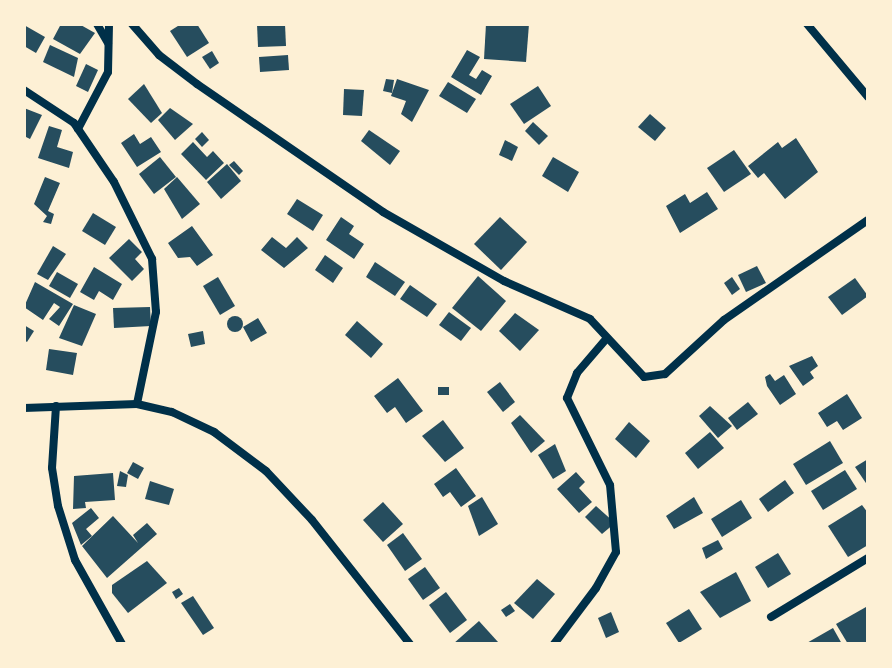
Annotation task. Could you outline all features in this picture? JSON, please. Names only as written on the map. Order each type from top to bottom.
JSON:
[{"type":"street","points":[[97,24],[110,48]]},
{"type":"street","points":[[78,129],[101,92],[110,48],[109,24]]},
{"type":"street","points":[[132,24],[159,55],[197,84],[355,194],[490,274],[590,319],[637,374],[660,377],[724,320],[868,220]]},
{"type":"street","points":[[807,24],[868,97]]},
{"type":"street","points":[[24,90],[56,108],[78,129],[114,182],[152,259],[156,312],[137,404]]},
{"type":"street","points":[[554,644],[616,552],[610,485],[567,398],[570,385],[606,339]]},
{"type":"street","points":[[24,408],[137,404],[197,421],[266,471],[351,564],[410,644]]},
{"type":"street","points":[[56,406],[52,468],[58,506],[75,560],[122,644]]},
{"type":"street","points":[[771,617],[868,558]]},
{"type":"building","points":[[61,24],[79,24],[95,33],[80,54],[53,39]]},
{"type":"building","points":[[181,24],[197,24],[209,43],[187,57],[170,31]]},
{"type":"building","points":[[257,24],[285,24],[286,46],[258,47]]},
{"type":"building","points":[[486,24],[529,24],[526,62],[484,59]]},
{"type":"building","points":[[24,25],[45,37],[36,53],[24,46]]},
{"type":"building","points":[[50,45],[78,58],[74,77],[43,62]]},
{"type":"building","points":[[467,50],[480,57],[469,75],[476,79],[482,70],[492,76],[481,95],[451,77]]},
{"type":"building","points":[[212,51],[219,63],[210,69],[202,57]]},
{"type":"building","points":[[288,55],[289,70],[260,72],[259,57]]},
{"type":"building","points":[[86,64],[98,70],[88,92],[76,86]]},
{"type":"building","points":[[386,79],[394,80],[392,93],[383,91]]},
{"type":"building","points":[[397,79],[429,90],[412,122],[401,114],[406,101],[391,96]]},
{"type":"building","points":[[448,82],[476,99],[467,113],[439,96]]},
{"type":"building","points":[[144,84],[162,113],[151,123],[128,99]]},
{"type":"building","points":[[538,86],[551,106],[524,124],[510,104]]},
{"type":"building","points":[[344,89],[364,90],[362,116],[343,115]]},
{"type":"building","points":[[24,108],[42,115],[30,139],[24,136]]},
{"type":"building","points":[[170,108],[193,124],[175,140],[158,120]]},
{"type":"building","points":[[650,114],[666,128],[655,141],[638,127]]},
{"type":"building","points":[[533,122],[548,136],[539,145],[525,131]]},
{"type":"building","points":[[49,126],[62,130],[57,147],[73,152],[69,168],[38,158]]},
{"type":"building","points":[[369,130],[400,151],[390,165],[361,141]]},
{"type":"building","points":[[202,132],[209,140],[202,147],[195,139]]},
{"type":"building","points":[[134,134],[140,144],[151,137],[161,152],[137,167],[121,143]]},
{"type":"building","points":[[796,138],[818,172],[785,199],[764,173],[758,178],[748,166],[778,142],[782,148]]},
{"type":"building","points":[[505,140],[518,147],[512,161],[499,155]]},
{"type":"building","points":[[193,142],[207,157],[213,151],[224,163],[206,180],[181,154]]},
{"type":"building","points":[[734,150],[751,174],[724,192],[707,168]]},
{"type":"building","points":[[160,157],[176,177],[154,194],[139,174]]},
{"type":"building","points":[[553,157],[579,172],[568,192],[542,176]]},
{"type":"building","points":[[234,161],[243,171],[239,175],[229,165]]},
{"type":"building","points":[[227,164],[241,181],[221,199],[207,182]]},
{"type":"building","points":[[45,177],[60,183],[48,211],[54,214],[51,224],[43,222],[47,216],[34,204]]},
{"type":"building","points":[[177,177],[200,204],[182,219],[164,189]]},
{"type":"building","points":[[707,192],[718,209],[680,233],[666,206],[685,194],[690,203]]},
{"type":"building","points":[[297,199],[323,215],[313,231],[287,214]]},
{"type":"building","points":[[93,213],[116,227],[105,245],[82,231]]},
{"type":"building","points":[[341,217],[354,226],[349,234],[364,244],[354,259],[326,240]]},
{"type":"building","points":[[500,217],[527,242],[501,270],[474,244]]},
{"type":"building","points":[[192,226],[213,255],[197,266],[190,257],[178,258],[168,243]]},
{"type":"building","points":[[272,237],[286,248],[297,237],[308,248],[284,268],[261,250]]},
{"type":"building","points":[[129,239],[142,252],[135,259],[144,269],[132,281],[109,258]]},
{"type":"building","points":[[53,246],[66,254],[48,280],[37,274]]},
{"type":"building","points":[[325,255],[343,268],[333,283],[315,270]]},
{"type":"building","points":[[375,262],[405,282],[395,296],[366,277]]},
{"type":"building","points":[[757,266],[766,283],[746,292],[738,275]]},
{"type":"building","points":[[94,267],[122,284],[113,300],[99,291],[94,300],[80,292]]},
{"type":"building","points":[[57,272],[78,284],[70,298],[49,286]]},
{"type":"building","points":[[478,276],[506,301],[481,331],[452,308]]},
{"type":"building","points":[[218,277],[235,306],[220,315],[203,286]]},
{"type":"building","points":[[732,277],[740,289],[732,295],[724,283]]},
{"type":"building","points":[[855,278],[868,296],[842,315],[828,297]]},
{"type":"building","points":[[35,282],[73,304],[59,326],[49,319],[60,307],[54,303],[43,320],[24,307]]},
{"type":"building","points":[[410,285],[437,304],[427,317],[400,299]]},
{"type":"building","points":[[74,305],[96,314],[82,346],[59,338]]},
{"type":"building","points":[[150,307],[151,326],[114,328],[113,308]]},
{"type":"building","points":[[449,312],[471,328],[461,341],[439,325]]},
{"type":"building","points":[[515,313],[539,330],[520,351],[499,331]]},
{"type":"building","points":[[232,316],[238,316],[243,324],[241,330],[232,332],[227,327],[227,321]]},
{"type":"building","points":[[258,318],[267,333],[251,342],[243,327]]},
{"type":"building","points":[[357,321],[383,344],[371,358],[345,335]]},
{"type":"building","points":[[24,325],[34,331],[27,342],[24,340]]},
{"type":"building","points":[[203,331],[205,344],[191,347],[188,334]]},
{"type":"building","points":[[49,349],[77,353],[73,375],[46,370]]},
{"type":"building","points":[[812,356],[818,366],[810,372],[814,378],[803,386],[789,366]]},
{"type":"building","points":[[770,374],[775,381],[784,375],[796,394],[780,405],[767,386],[765,377]]},
{"type":"building","points":[[398,378],[423,411],[406,423],[395,407],[387,413],[374,396]]},
{"type":"building","points":[[500,382],[515,402],[503,412],[487,392]]},
{"type":"building","points":[[438,387],[449,387],[449,395],[438,395]]},
{"type":"building","points":[[847,394],[862,418],[843,430],[837,421],[827,427],[818,413]]},
{"type":"building","points":[[748,402],[758,414],[737,430],[728,418]]},
{"type":"building","points":[[710,406],[732,426],[718,438],[699,416]]},
{"type":"building","points":[[520,415],[545,441],[531,453],[511,423]]},
{"type":"building","points":[[443,420],[464,448],[445,462],[422,436]]},
{"type":"building","points":[[629,422],[650,441],[636,458],[615,439]]},
{"type":"building","points":[[710,432],[724,448],[698,469],[685,453]]},
{"type":"building","points":[[830,441],[843,463],[806,485],[793,464]]},
{"type":"building","points":[[555,444],[566,471],[553,479],[538,455]]},
{"type":"building","points":[[868,459],[868,486],[855,467]]},
{"type":"building","points":[[133,462],[144,468],[138,479],[127,473]]},
{"type":"building","points":[[456,468],[476,496],[461,507],[450,492],[443,497],[434,484]]},
{"type":"building","points":[[845,470],[857,489],[823,510],[811,491]]},
{"type":"building","points":[[120,471],[128,475],[126,487],[117,486]]},
{"type":"building","points":[[576,472],[585,482],[579,488],[592,502],[579,513],[557,489]]},
{"type":"building","points":[[113,473],[115,500],[85,502],[86,508],[73,509],[74,476]]},
{"type":"building","points":[[785,480],[794,493],[768,512],[759,499]]},
{"type":"building","points":[[150,481],[174,489],[169,505],[145,499]]},
{"type":"building","points":[[482,497],[498,524],[479,536],[468,506]]},
{"type":"building","points":[[694,497],[703,513],[674,529],[666,516]]},
{"type":"building","points":[[741,500],[752,518],[722,537],[711,519]]},
{"type":"building","points":[[383,502],[403,524],[383,542],[363,520]]},
{"type":"building","points":[[862,505],[868,513],[868,545],[848,557],[828,526]]},
{"type":"building","points":[[596,506],[615,523],[602,534],[585,517]]},
{"type":"building","points":[[91,508],[99,518],[86,529],[92,536],[81,545],[72,523]]},
{"type":"building","points":[[113,516],[138,543],[133,535],[147,523],[157,534],[107,578],[82,546]]},
{"type":"building","points":[[403,533],[422,559],[405,571],[387,545]]},
{"type":"building","points":[[718,540],[723,549],[706,559],[702,548]]},
{"type":"building","points":[[778,553],[791,574],[768,588],[755,567]]},
{"type":"building","points":[[147,561],[167,583],[128,613],[112,593],[112,585]]},
{"type":"building","points":[[425,567],[440,588],[423,600],[408,579]]},
{"type":"building","points":[[736,572],[751,601],[720,618],[700,592]]},
{"type":"building","points":[[537,579],[555,594],[533,619],[514,603]]},
{"type":"building","points":[[179,588],[183,594],[176,599],[172,592]]},
{"type":"building","points":[[446,592],[467,620],[450,633],[429,605]]},
{"type":"building","points":[[193,596],[214,628],[203,635],[181,603]]},
{"type":"building","points":[[510,604],[515,611],[506,617],[501,610]]},
{"type":"building","points":[[866,607],[868,644],[848,644],[836,624]]},
{"type":"building","points":[[689,609],[702,629],[679,643],[666,623]]},
{"type":"building","points":[[611,612],[619,632],[606,638],[598,618]]},
{"type":"building","points":[[479,621],[498,642],[453,644]]},
{"type":"building","points":[[833,628],[842,644],[805,644]]}]
